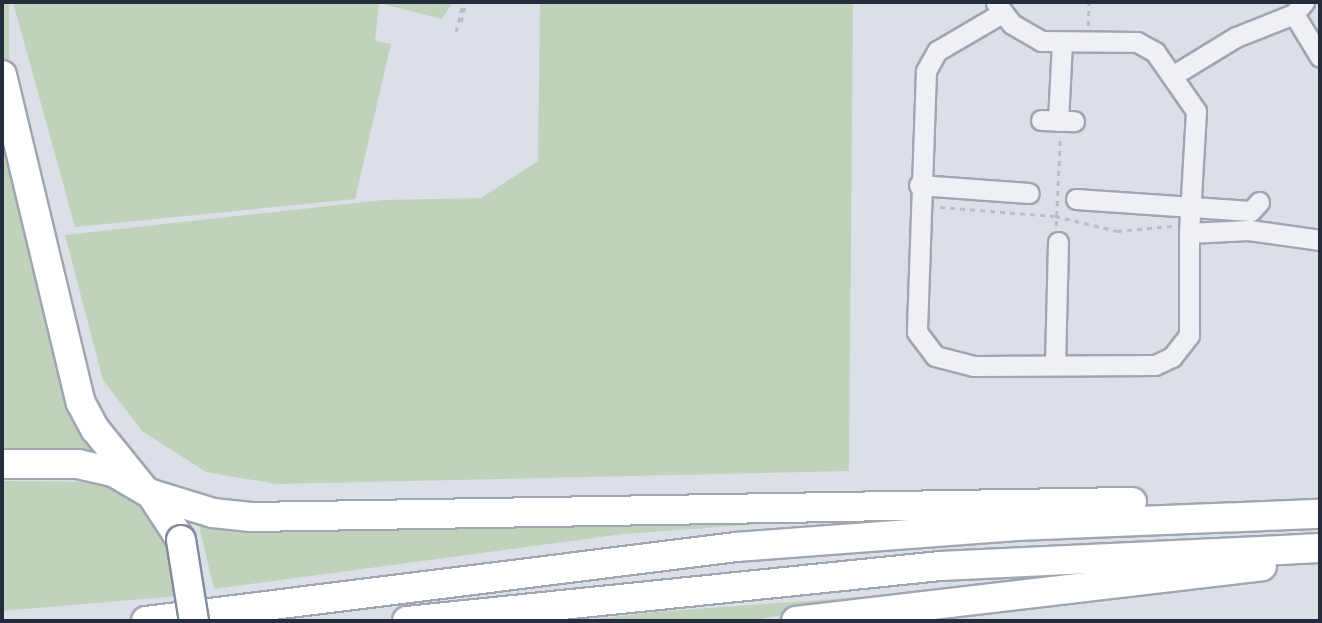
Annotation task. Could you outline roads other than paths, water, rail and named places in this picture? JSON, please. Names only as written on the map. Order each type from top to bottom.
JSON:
[{"type":"highway","points":[[2,75],[81,403],[95,429],[146,491],[181,540],[194,621]]},
{"type":"highway","points":[[2,464],[90,465],[146,491],[213,513],[251,517],[417,511],[1320,504]]},
{"type":"highway","points":[[146,621],[736,547],[1016,526],[1320,514]]},
{"type":"highway","points":[[407,621],[796,578],[1320,548]]},
{"type":"highway","points":[[796,621],[1320,559]]},
{"type":"street","points":[[999,7],[1041,41],[1087,44],[1136,42],[1155,52],[1196,111],[1189,233],[1192,308],[1182,348],[1155,365],[951,363],[924,346],[918,332],[919,185],[931,58],[999,7]]},
{"type":"street","points":[[1172,76],[1236,37],[1301,7],[1320,57]]},
{"type":"street","points":[[1058,121],[1062,42]]},
{"type":"street","points":[[919,185],[1029,193]]},
{"type":"street","points":[[1076,199],[1251,211],[1259,202]]},
{"type":"street","points":[[1189,233],[1250,230],[1320,240]]},
{"type":"street","points":[[1055,365],[1058,242]]}]
